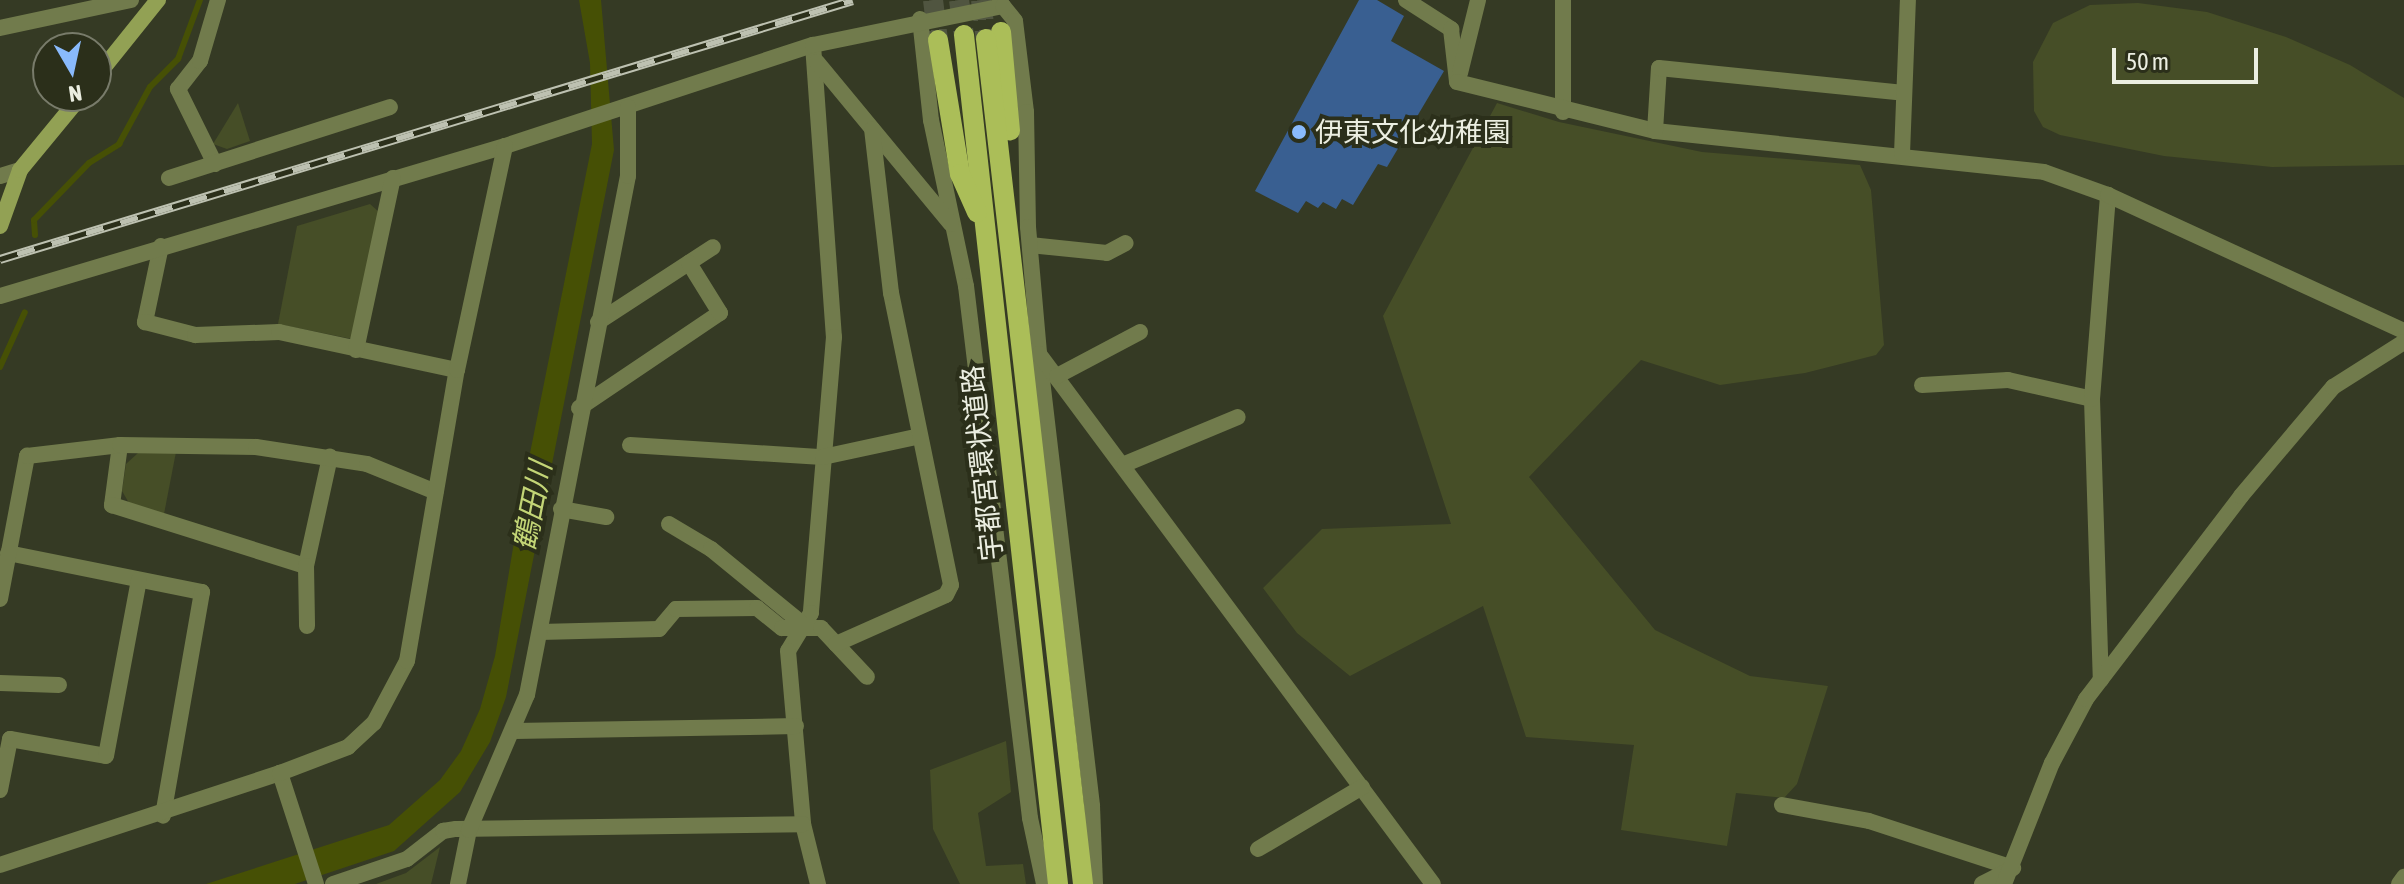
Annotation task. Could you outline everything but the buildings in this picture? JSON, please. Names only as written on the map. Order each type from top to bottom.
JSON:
[{"type":"main road","points":[[112,57],[158,0]]},
{"type":"main road","name":"宇都宮環状道路","points":[[964,35],[1058,884]]},
{"type":"main road","name":"宇都宮環状道路","points":[[993,35],[1008,226],[1083,884]]},
{"type":"main road","points":[[938,40],[960,174],[985,231]]},
{"type":"main road","points":[[0,226],[20,170],[68,112]]},
{"type":"street","points":[[0,28],[131,0]]},
{"type":"street","points":[[215,164],[178,89],[200,61],[218,0]]},
{"type":"street","points":[[1406,0],[1451,29],[1457,82]]},
{"type":"street","points":[[1457,82],[1478,0]]},
{"type":"street","points":[[1563,0],[1563,112]]},
{"type":"street","points":[[1902,154],[1908,0]]},
{"type":"street","points":[[0,296],[920,19],[1008,3],[1015,21],[1026,112],[1030,245],[1039,354],[1092,806],[1095,884]]},
{"type":"street","points":[[920,19],[931,120],[966,286],[1030,818],[1044,884]]},
{"type":"street","points":[[815,53],[872,129],[953,226]]},
{"type":"street","points":[[815,53],[834,337],[811,613],[788,651],[803,824],[818,884]]},
{"type":"street","points":[[1655,131],[1659,68],[1904,93]]},
{"type":"street","points":[[1457,82],[1563,112],[1655,131],[1902,154],[2044,172],[2108,195],[2404,331]]},
{"type":"street","points":[[169,178],[390,107]]},
{"type":"street","points":[[458,884],[469,830],[514,731],[540,632],[579,408],[628,176],[623,109]]},
{"type":"street","points":[[836,644],[946,595],[951,585],[891,293],[872,129]]},
{"type":"street","points":[[0,865],[163,816],[280,773],[348,747],[374,723],[395,693],[407,661],[457,370],[505,146]]},
{"type":"street","points":[[0,176],[20,170]]},
{"type":"street","points":[[356,350],[393,178]]},
{"type":"street","points":[[2101,680],[2092,399],[2108,195]]},
{"type":"street","points":[[1030,245],[1107,253],[1126,243]]},
{"type":"street","points":[[161,246],[145,322],[195,335],[279,332],[457,370]]},
{"type":"street","points":[[598,322],[713,247]]},
{"type":"street","points":[[579,408],[720,313],[689,263]]},
{"type":"street","points":[[1057,376],[1140,332]]},
{"type":"street","points":[[2004,884],[2014,876],[2052,763],[2101,680],[2241,496],[2333,387],[2404,342]]},
{"type":"street","points":[[1039,354],[1125,464],[1433,884]]},
{"type":"street","points":[[1922,385],[2008,380],[2092,399]]},
{"type":"street","points":[[1125,464],[1238,417]]},
{"type":"street","points":[[630,445],[823,457],[920,436]]},
{"type":"street","points":[[0,599],[27,456],[120,445],[256,447],[367,464],[436,492]]},
{"type":"street","points":[[120,445],[112,505],[306,566]]},
{"type":"street","points":[[307,626],[306,566],[330,457]]},
{"type":"street","points":[[561,509],[606,517]]},
{"type":"street","points":[[669,524],[711,549],[804,625]]},
{"type":"street","points":[[8,553],[202,592],[163,816]]},
{"type":"street","points":[[0,790],[10,739],[106,756],[139,580]]},
{"type":"street","points":[[540,632],[659,629],[676,609],[757,608],[782,628],[804,625],[821,628],[867,677]]},
{"type":"street","points":[[0,683],[59,685]]},
{"type":"street","points":[[514,731],[796,726]]},
{"type":"street","points":[[280,773],[315,883]]},
{"type":"street","points":[[1258,849],[1362,787]]},
{"type":"street","points":[[1782,805],[1869,821],[2014,876]]},
{"type":"street","points":[[333,884],[407,859],[443,831],[803,824]]},
{"type":"street","points":[[1982,884],[2014,876]]},
{"type":"street","points":[[2399,884],[2404,877]]},
{"type":"shaded area","points":[[2138,3],[2207,12],[2286,37],[2350,65],[2404,98],[2404,165],[2272,167],[2164,156],[2060,135],[2043,127],[2034,111],[2033,62],[2053,23],[2090,5]]},
{"type":"shaded area","points":[[238,103],[250,141],[227,149],[213,144]]},
{"type":"shaded area","points":[[1497,103],[1559,122],[1702,152],[1860,165],[1871,190],[1884,345],[1876,355],[1805,373],[1720,385],[1641,360],[1529,477],[1655,630],[1750,676],[1828,686],[1797,784],[1784,798],[1736,793],[1727,846],[1621,830],[1634,745],[1526,737],[1483,606],[1350,676],[1297,633],[1263,588],[1322,529],[1451,524],[1383,316]]},
{"type":"shaded area","points":[[370,204],[379,212],[352,339],[278,324],[297,226]]},
{"type":"shaded area","points":[[176,452],[164,514],[129,503],[122,491],[126,464],[138,453]]},
{"type":"shaded area","points":[[1006,741],[1011,792],[978,813],[986,866],[1023,864],[1026,884],[960,884],[933,829],[930,770]]},
{"type":"shaded area","points":[[440,847],[431,884],[376,884],[406,873]]},
{"type":"water","name":"鶴田川","points":[[579,0],[601,0],[614,150],[506,697],[490,742],[460,792],[394,851],[295,884],[206,884],[389,825],[440,780],[461,751],[480,709],[495,656],[523,488],[592,144],[590,63]]},
{"type":"waterway","points":[[35,235],[34,220],[89,163],[119,144],[150,87],[178,59],[200,0]]},
{"type":"waterway","points":[[0,367],[25,312]]},
{"type":"tunnel","points":[[933,0],[938,40]]},
{"type":"tunnel","points":[[959,0],[964,35]]},
{"type":"tunnel","points":[[981,0],[986,39]]},
{"type":"railway","points":[[0,259],[853,0]]},
{"type":"place","name":"伊東文化幼稚園","points":[[1299,132]]}]
